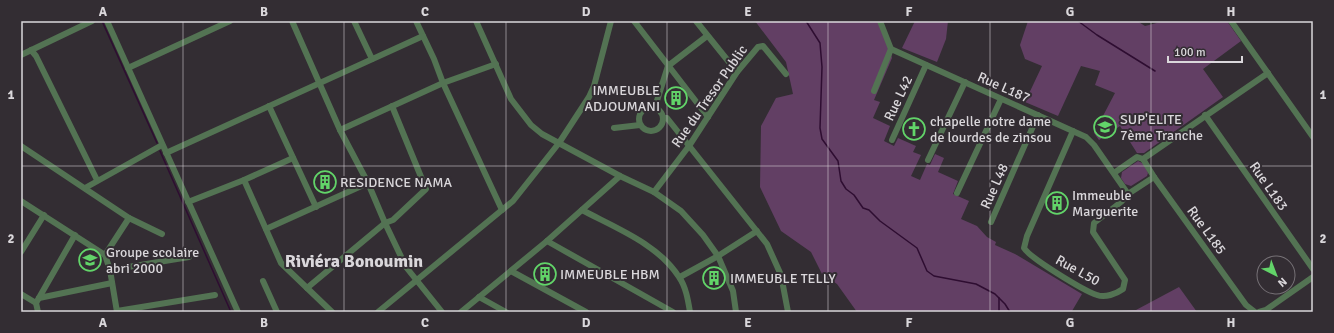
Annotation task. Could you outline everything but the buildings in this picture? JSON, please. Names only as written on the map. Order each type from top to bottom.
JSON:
[{"type":"street","points":[[21,55],[92,21]]},
{"type":"street","points":[[107,21],[238,312]]},
{"type":"street","points":[[128,68],[229,21]]},
{"type":"street","points":[[292,21],[340,130],[368,182],[385,223],[406,267],[442,312]]},
{"type":"street","points":[[354,21],[372,59]]},
{"type":"street","points":[[416,21],[502,210]]},
{"type":"street","points":[[476,21],[511,99],[526,120],[536,129],[559,143],[620,176],[654,192],[681,211],[699,230],[718,256],[733,291],[736,312]]},
{"type":"street","points":[[378,312],[502,210],[524,188],[559,143],[594,86],[611,21]]},
{"type":"street","points":[[634,21],[708,118]]},
{"type":"street","points":[[696,21],[737,72]]},
{"type":"street","points":[[874,91],[891,49],[880,21]]},
{"type":"street","points":[[1231,21],[1313,137]]},
{"type":"street","points":[[166,153],[319,82],[423,36]]},
{"type":"street","points":[[655,107],[668,66],[707,36]]},
{"type":"street","name":"Rue du Tresor Public","points":[[654,192],[689,146],[737,72],[760,46],[763,46],[786,74]]},
{"type":"street","name":"Rue L187","points":[[891,49],[1073,131],[1090,141],[1128,194]]},
{"type":"street","points":[[31,50],[36,56],[97,180]]},
{"type":"street","points":[[340,130],[443,83],[496,64]]},
{"type":"street","name":"Rue L42","points":[[892,140],[926,65]]},
{"type":"street","points":[[1114,173],[1137,158],[1143,159],[1268,73]]},
{"type":"street","points":[[928,160],[965,82]]},
{"type":"street","points":[[957,193],[1002,99]]},
{"type":"street","points":[[269,106],[316,207]]},
{"type":"street","points":[[307,288],[385,223],[393,220],[426,189],[392,106]]},
{"type":"street","points":[[646,107],[655,107],[661,111],[663,118],[661,126],[654,131],[646,130],[638,121],[640,113],[646,107]]},
{"type":"street","name":"Rue L48","points":[[991,222],[1038,115]]},
{"type":"street","name":"Rue L183","points":[[1205,115],[1313,270]]},
{"type":"street","points":[[663,118],[667,118],[767,244],[781,275],[788,312]]},
{"type":"street","points":[[614,128],[640,125]]},
{"type":"street","name":"Rue L50","points":[[1073,131],[1026,236],[1024,248],[1027,253],[1097,295],[1103,296],[1119,292],[1123,289],[1126,280],[1093,232],[1092,228],[1097,220],[1121,202],[1128,194],[1154,177]]},
{"type":"street","points":[[85,188],[162,145]]},
{"type":"street","points":[[21,146],[130,218],[162,234]]},
{"type":"street","points":[[188,202],[244,180],[293,158]]},
{"type":"street","name":"Rue L185","points":[[1143,159],[1154,177],[1246,305],[1255,312]]},
{"type":"street","points":[[461,312],[547,241],[620,176]]},
{"type":"street","points":[[244,180],[281,263],[332,312]]},
{"type":"street","points":[[266,229],[368,182]]},
{"type":"street","points":[[21,200],[105,255],[110,270],[117,312],[215,295]]},
{"type":"street","points":[[582,210],[649,247],[672,267],[680,277],[686,292],[690,312]]},
{"type":"street","points":[[21,252],[44,215]]},
{"type":"street","points":[[105,255],[130,218]]},
{"type":"street","points":[[680,277],[718,256],[757,231]]},
{"type":"street","points":[[38,312],[37,300],[75,235]]},
{"type":"street","points":[[547,241],[673,312]]},
{"type":"street","points":[[110,270],[189,257]]},
{"type":"street","points":[[511,271],[586,312]]},
{"type":"street","points":[[1259,312],[1266,310],[1313,277]]},
{"type":"street","points":[[263,281],[277,312]]},
{"type":"street","points":[[21,294],[37,300],[112,283]]},
{"type":"street","points":[[479,297],[506,312]]},
{"type":"shaded area","points":[[755,21],[881,21],[892,58],[874,100],[880,102],[873,118],[890,126],[884,141],[894,146],[898,138],[916,146],[913,152],[921,155],[911,176],[920,180],[927,164],[930,165],[935,154],[944,158],[938,172],[958,181],[953,194],[969,201],[961,219],[977,226],[987,237],[996,242],[995,245],[1015,254],[1082,294],[1072,311],[1074,312],[857,312],[837,284],[822,274],[811,252],[781,231],[760,187],[761,126],[776,98],[793,94],[786,62]]},
{"type":"shaded area","points":[[915,21],[948,21],[946,39],[937,62],[902,48]]},
{"type":"shaded area","points":[[1028,21],[1137,21],[1145,26],[1164,21],[1227,21],[1241,41],[1203,69],[1223,97],[1144,153],[1137,153],[1120,126],[1099,140],[1094,133],[1115,93],[1095,85],[1100,71],[1081,66],[1058,116],[1025,102],[1042,66],[1025,59],[1020,45]]},
{"type":"shaded area","points":[[1138,161],[1144,164],[1148,173],[1147,176],[1131,186],[1125,184],[1121,178],[1122,172]]},
{"type":"shaded area","points":[[1179,287],[1197,312],[1104,312],[1136,310]]},
{"type":"waterway","points":[[102,21],[157,143]]},
{"type":"waterway","points":[[806,21],[820,43],[822,67],[820,128],[822,139],[838,161],[841,181],[846,189],[854,195],[863,208],[869,210],[880,221],[917,248],[927,271],[934,276],[976,284],[995,294],[1005,304],[1010,312]]},
{"type":"waterway","points":[[1078,21],[1097,35],[1155,71]]},
{"type":"waterway","points":[[160,151],[231,312]]},
{"type":"waterway","points":[[999,298],[999,312]]},
{"type":"place","name":"IMMEUBLE ADJOUMANI","points":[[676,98]]},
{"type":"place","name":"SUP'ELITE 7ème Tranche","points":[[1105,127]]},
{"type":"place","name":"chapelle notre dame de lourdes de zinsou","points":[[914,129]]},
{"type":"place","name":"RESIDENCE NAMA","points":[[325,182]]},
{"type":"place","name":"Immeuble Marguerite","points":[[1057,203]]},
{"type":"place","name":"Groupe scolaire abri 2000","points":[[90,260]]},
{"type":"place","name":"IMMEUBLE HBM","points":[[545,274]]},
{"type":"place","name":"IMMEUBLE TELLY","points":[[714,278]]},
{"type":"district","name":"Riviéra Bonoumin","points":[[354,261]]}]
